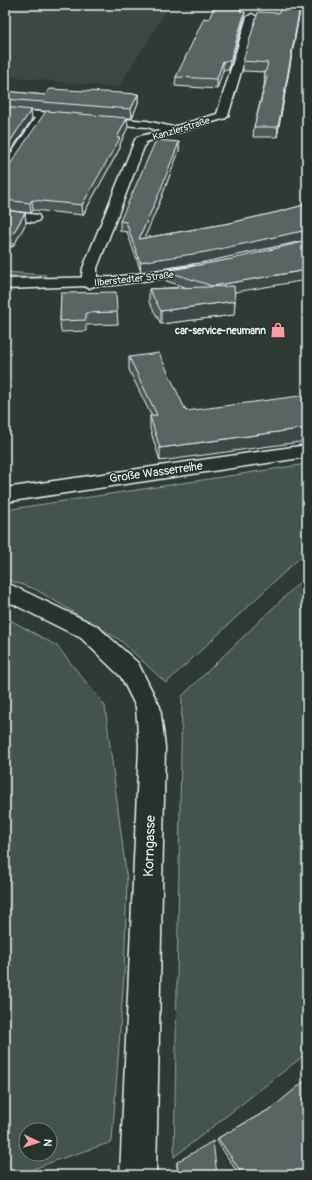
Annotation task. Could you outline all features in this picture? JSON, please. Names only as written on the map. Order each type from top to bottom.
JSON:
[{"type":"street","name":"Kanzlerstraße","points":[[89,282],[90,268],[141,140],[222,116],[252,17]]},
{"type":"street","points":[[5,112],[147,124],[171,130]]},
{"type":"street","points":[[5,172],[43,115]]},
{"type":"street","points":[[5,215],[34,218]]},
{"type":"street","name":"Ilberstedter Straße","points":[[5,284],[89,282],[164,275],[211,267]]},
{"type":"street","name":"Große Wasserreihe","points":[[5,495],[307,451]]},
{"type":"street","name":"Korngasse","points":[[5,590],[89,632],[130,670],[148,706],[152,747],[138,1175]]},
{"type":"shaded area","points":[[5,5],[170,5],[118,88],[5,76]]},
{"type":"shaded area","points":[[5,272],[46,275],[45,277],[5,277]]},
{"type":"shaded area","points":[[307,464],[307,551],[166,683],[120,640],[35,589],[5,579],[5,510]]},
{"type":"shaded area","points":[[307,575],[307,1053],[174,1157],[182,696]]},
{"type":"shaded area","points":[[5,617],[57,646],[105,706],[127,881],[124,975],[112,1142],[58,1160],[58,1122],[18,1122],[18,1162],[52,1162],[18,1175],[5,1175]]},
{"type":"building","points":[[281,5],[300,7],[278,127],[254,127],[267,77],[264,77],[268,63],[243,61],[258,12],[279,13]]},
{"type":"building","points":[[214,7],[241,8],[240,11],[245,12],[230,61],[223,61],[217,79],[176,77],[204,18],[209,19]]},
{"type":"building","points":[[50,89],[138,94],[131,109],[5,99],[5,91],[45,95]]},
{"type":"building","points":[[5,107],[31,110],[5,149]]},
{"type":"building","points":[[46,111],[127,118],[117,138],[120,138],[82,205],[32,200],[30,203],[5,200],[5,167],[9,166]]},
{"type":"building","points":[[156,140],[179,142],[139,239],[230,223],[278,212],[307,203],[307,230],[206,252],[140,262],[126,222],[120,221]]},
{"type":"building","points":[[5,210],[25,213],[11,237],[5,236]]},
{"type":"building","points":[[307,241],[307,270],[212,286],[166,271],[232,259]]},
{"type":"building","points":[[234,286],[235,301],[161,311],[149,289]]},
{"type":"building","points":[[116,292],[117,312],[86,313],[86,320],[60,321],[61,293]]},
{"type":"building","points":[[159,353],[186,411],[307,395],[307,428],[160,448],[150,416],[157,415],[129,357]]},
{"type":"building","points":[[307,1079],[307,1175],[243,1175],[218,1138],[272,1108]]},
{"type":"building","points":[[213,1141],[217,1175],[178,1175],[177,1162]]},
{"type":"place","name":"car-service-neumann","points":[[278,330]]}]
